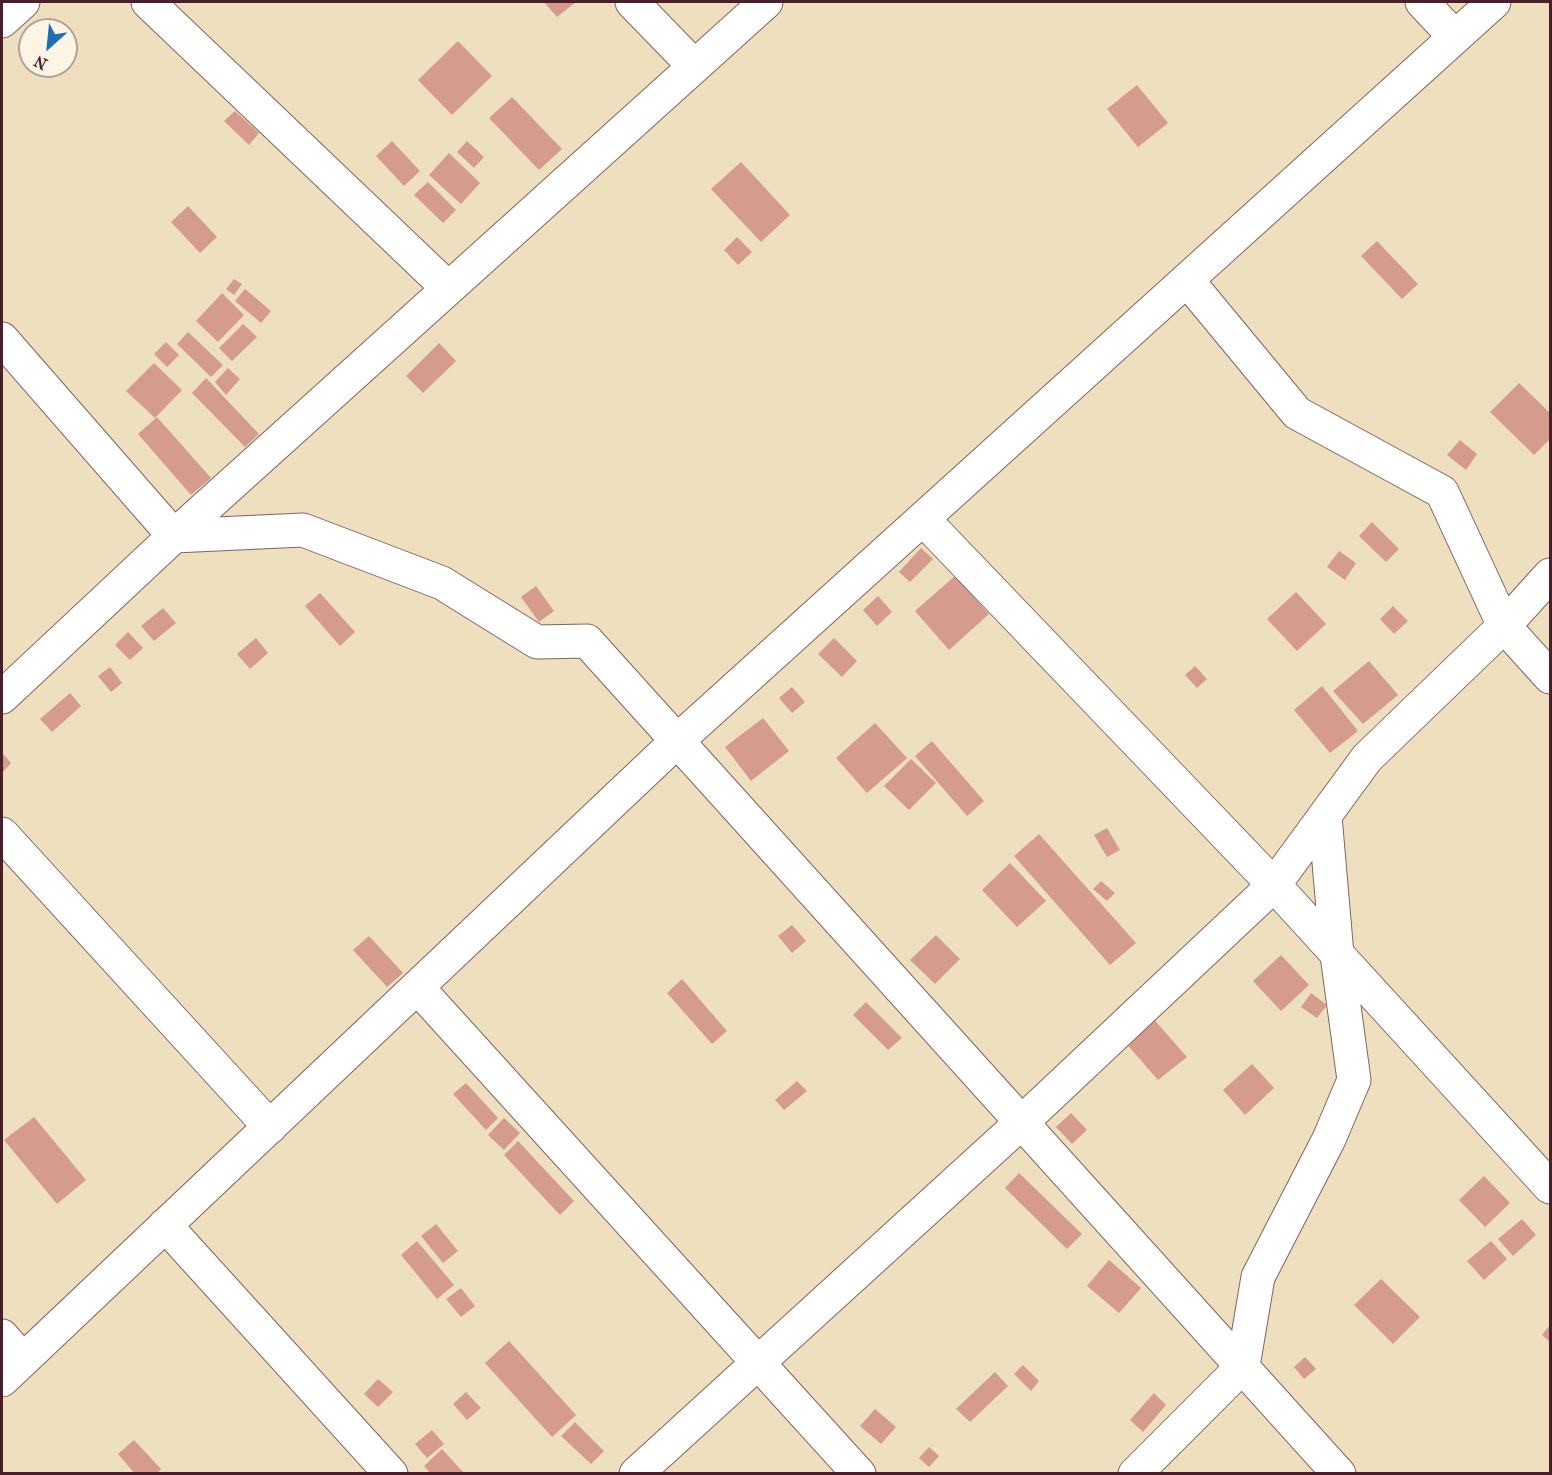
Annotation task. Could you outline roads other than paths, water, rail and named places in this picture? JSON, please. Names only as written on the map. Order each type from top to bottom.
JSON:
[{"type":"street","points":[[2,21],[22,2]]},
{"type":"street","points":[[148,2],[448,288]]},
{"type":"street","points":[[632,2],[694,66]]},
{"type":"street","points":[[2,697],[174,536],[766,2]]},
{"type":"street","points":[[1422,2],[1455,37]]},
{"type":"street","points":[[9,1359],[165,1225],[677,741],[1494,2]]},
{"type":"street","points":[[1187,280],[1297,413],[1442,492],[1504,626],[1551,677]]},
{"type":"street","points":[[2,339],[174,536]]},
{"type":"street","points":[[923,519],[1274,885],[1551,1188]]},
{"type":"street","points":[[174,536],[303,530],[442,583],[537,642],[587,641],[1339,1473]]},
{"type":"street","points":[[636,1473],[1022,1122],[1274,885],[1367,758],[1504,626],[1551,575]]},
{"type":"street","points":[[1135,1473],[1243,1366],[1258,1277],[1329,1139],[1354,1080],[1337,955],[1325,816]]},
{"type":"street","points":[[2,834],[270,1127]]},
{"type":"street","points":[[417,987],[859,1473]]},
{"type":"street","points":[[165,1225],[391,1473]]}]
